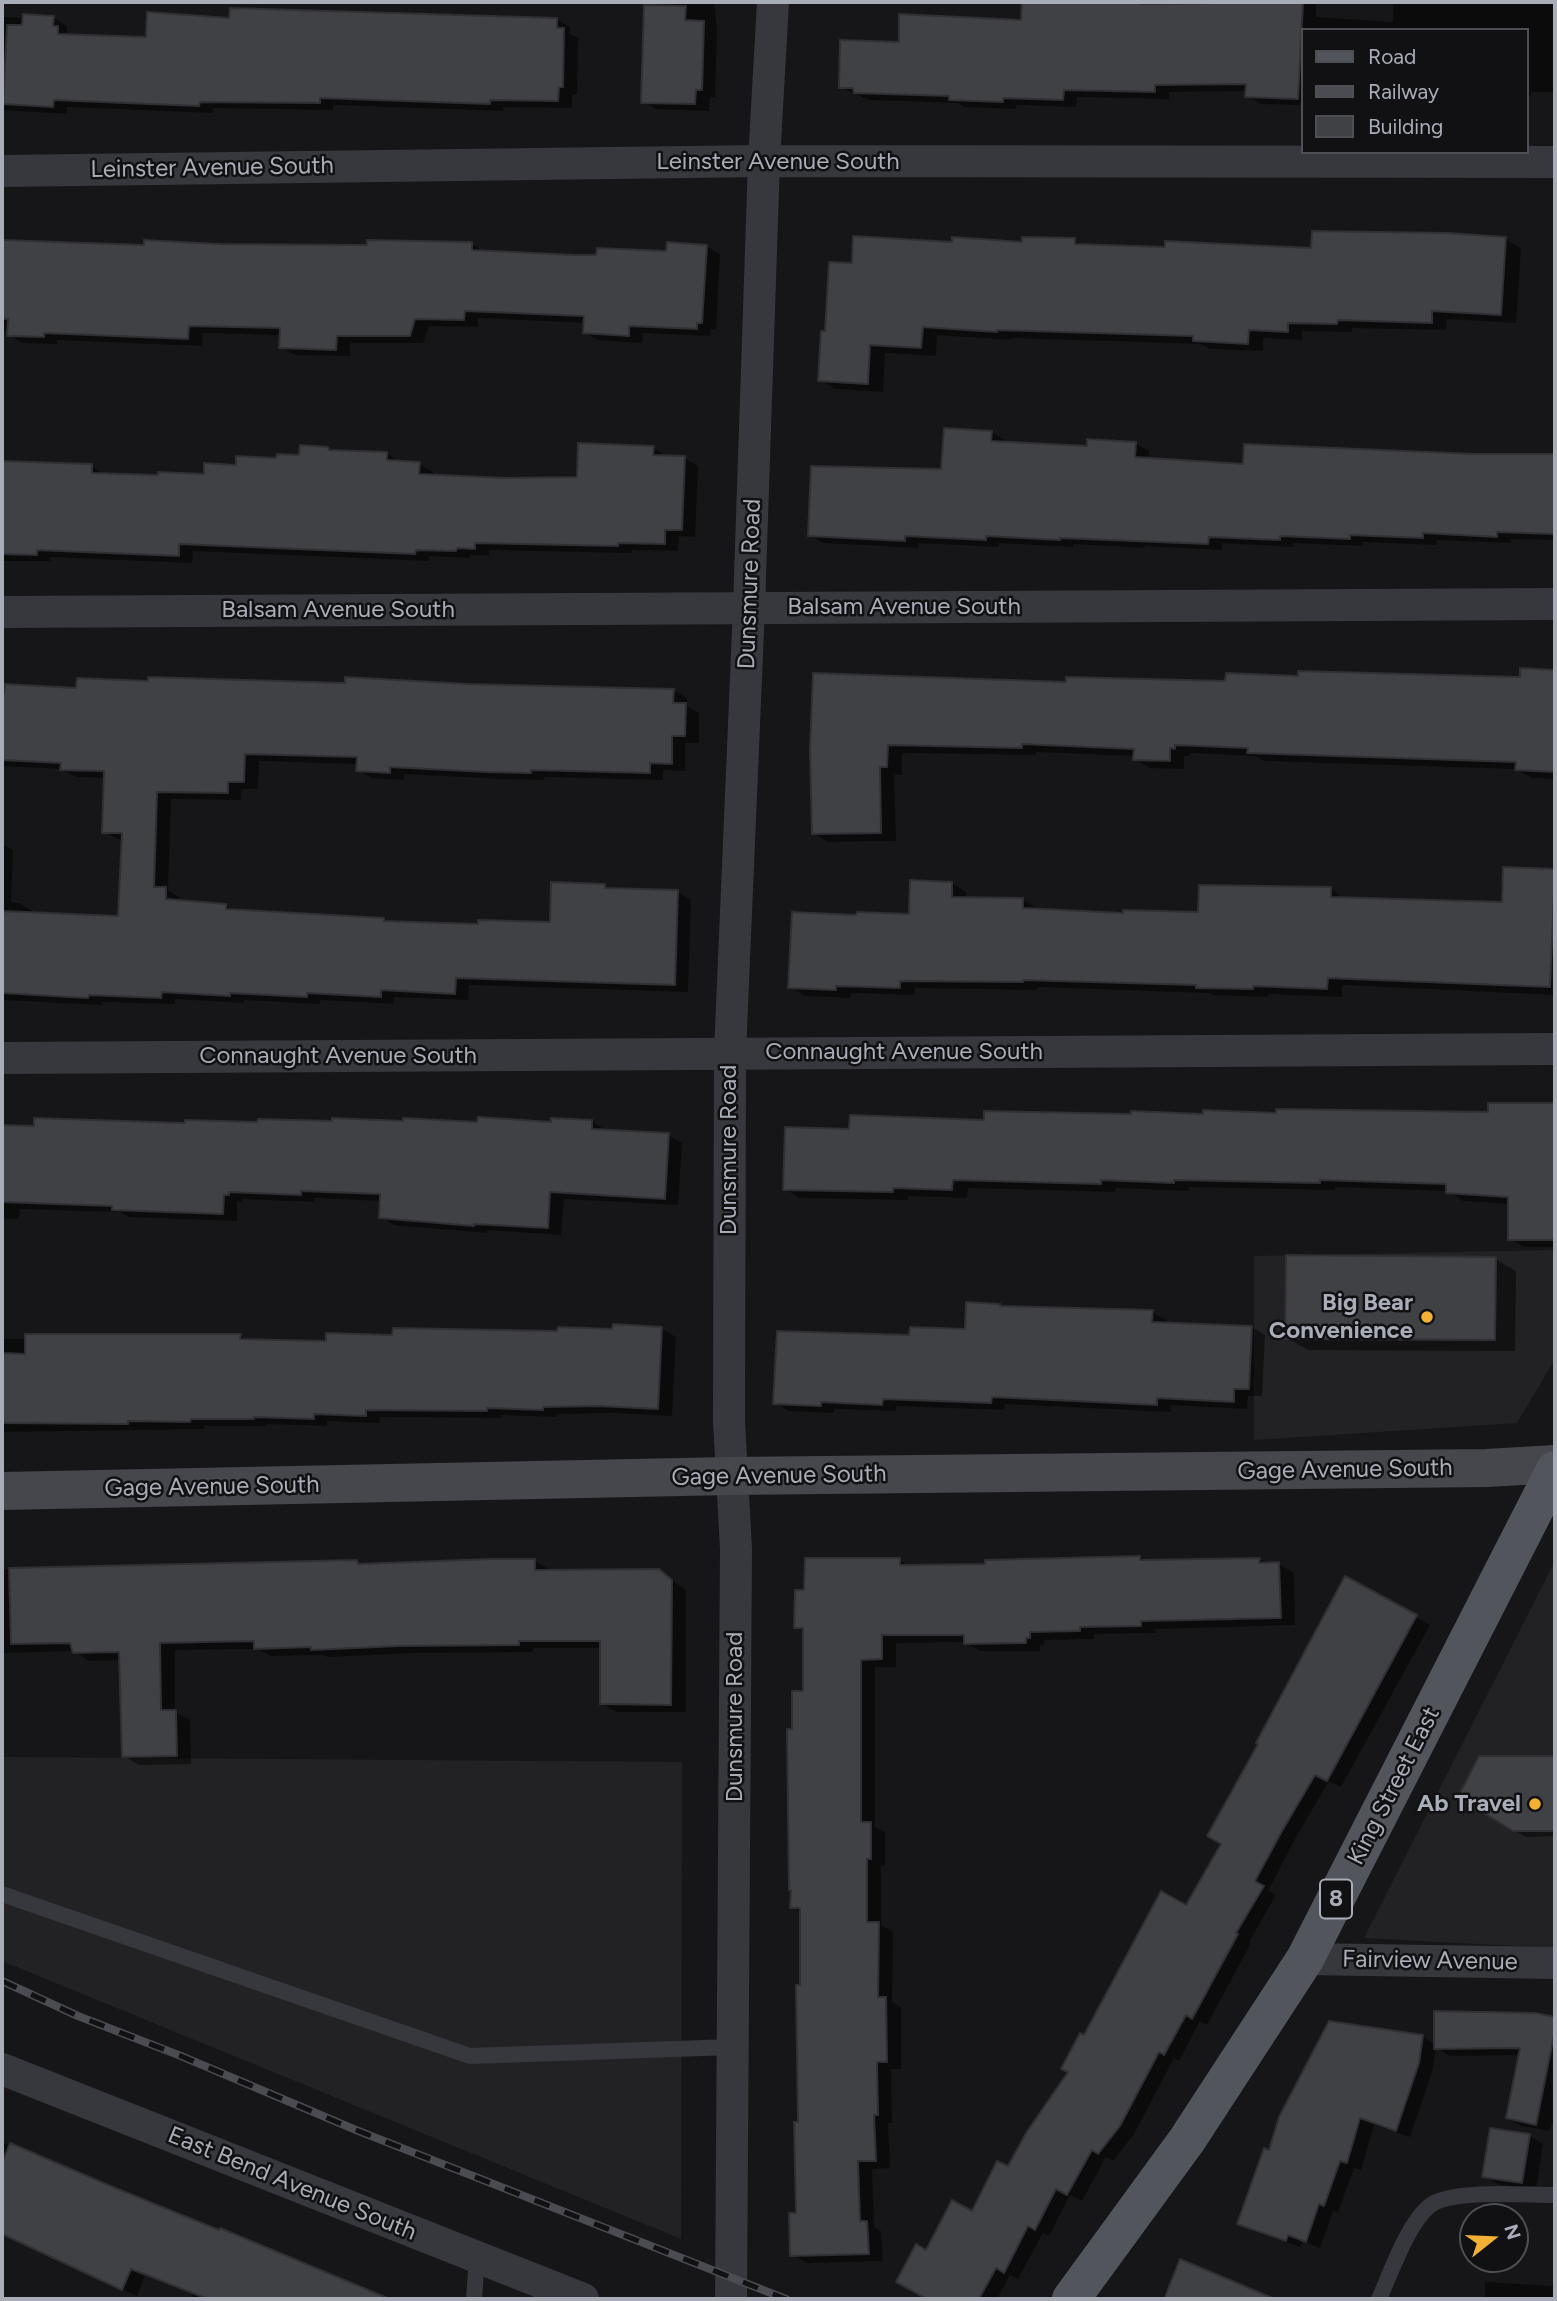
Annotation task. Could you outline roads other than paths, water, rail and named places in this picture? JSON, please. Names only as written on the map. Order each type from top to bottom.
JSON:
[{"type":"main road","name":"Gage Avenue South","points":[[2,1491],[730,1476],[1473,1468],[1555,1464]]},
{"type":"main road","name":"King Street East","points":[[1071,2299],[1187,2140],[1305,1959],[1555,1470]]},
{"type":"street","name":"Dunsmure Road","points":[[731,2299],[736,1549],[729,1421],[730,1053],[764,161],[773,2]]},
{"type":"street","name":"Leinster Avenue South","points":[[2,171],[764,161],[1555,162]]},
{"type":"street","name":"Balsam Avenue South","points":[[2,612],[1555,604]]},
{"type":"street","name":"Connaught Avenue South","points":[[2,1058],[1555,1049]]},
{"type":"street","name":"Fairview Avenue","points":[[1305,1959],[1555,1964]]},
{"type":"street","name":"East Bend Avenue South","points":[[2,2069],[583,2299]]},
{"type":"lane","points":[[2,1894],[470,2056],[733,2047]]},
{"type":"lane","points":[[1379,2299],[1408,2234],[1424,2211],[1435,2202],[1464,2196],[1555,2194]]},
{"type":"lane","points":[[474,2299],[477,2257]]},
{"type":"railway","points":[[2,1981],[78,2016],[356,2130],[786,2299]]},
{"type":"place","name":"Big Bear Convenience","points":[[1427,1317]]},
{"type":"place","name":"Ab Travel","points":[[1535,1804]]}]
